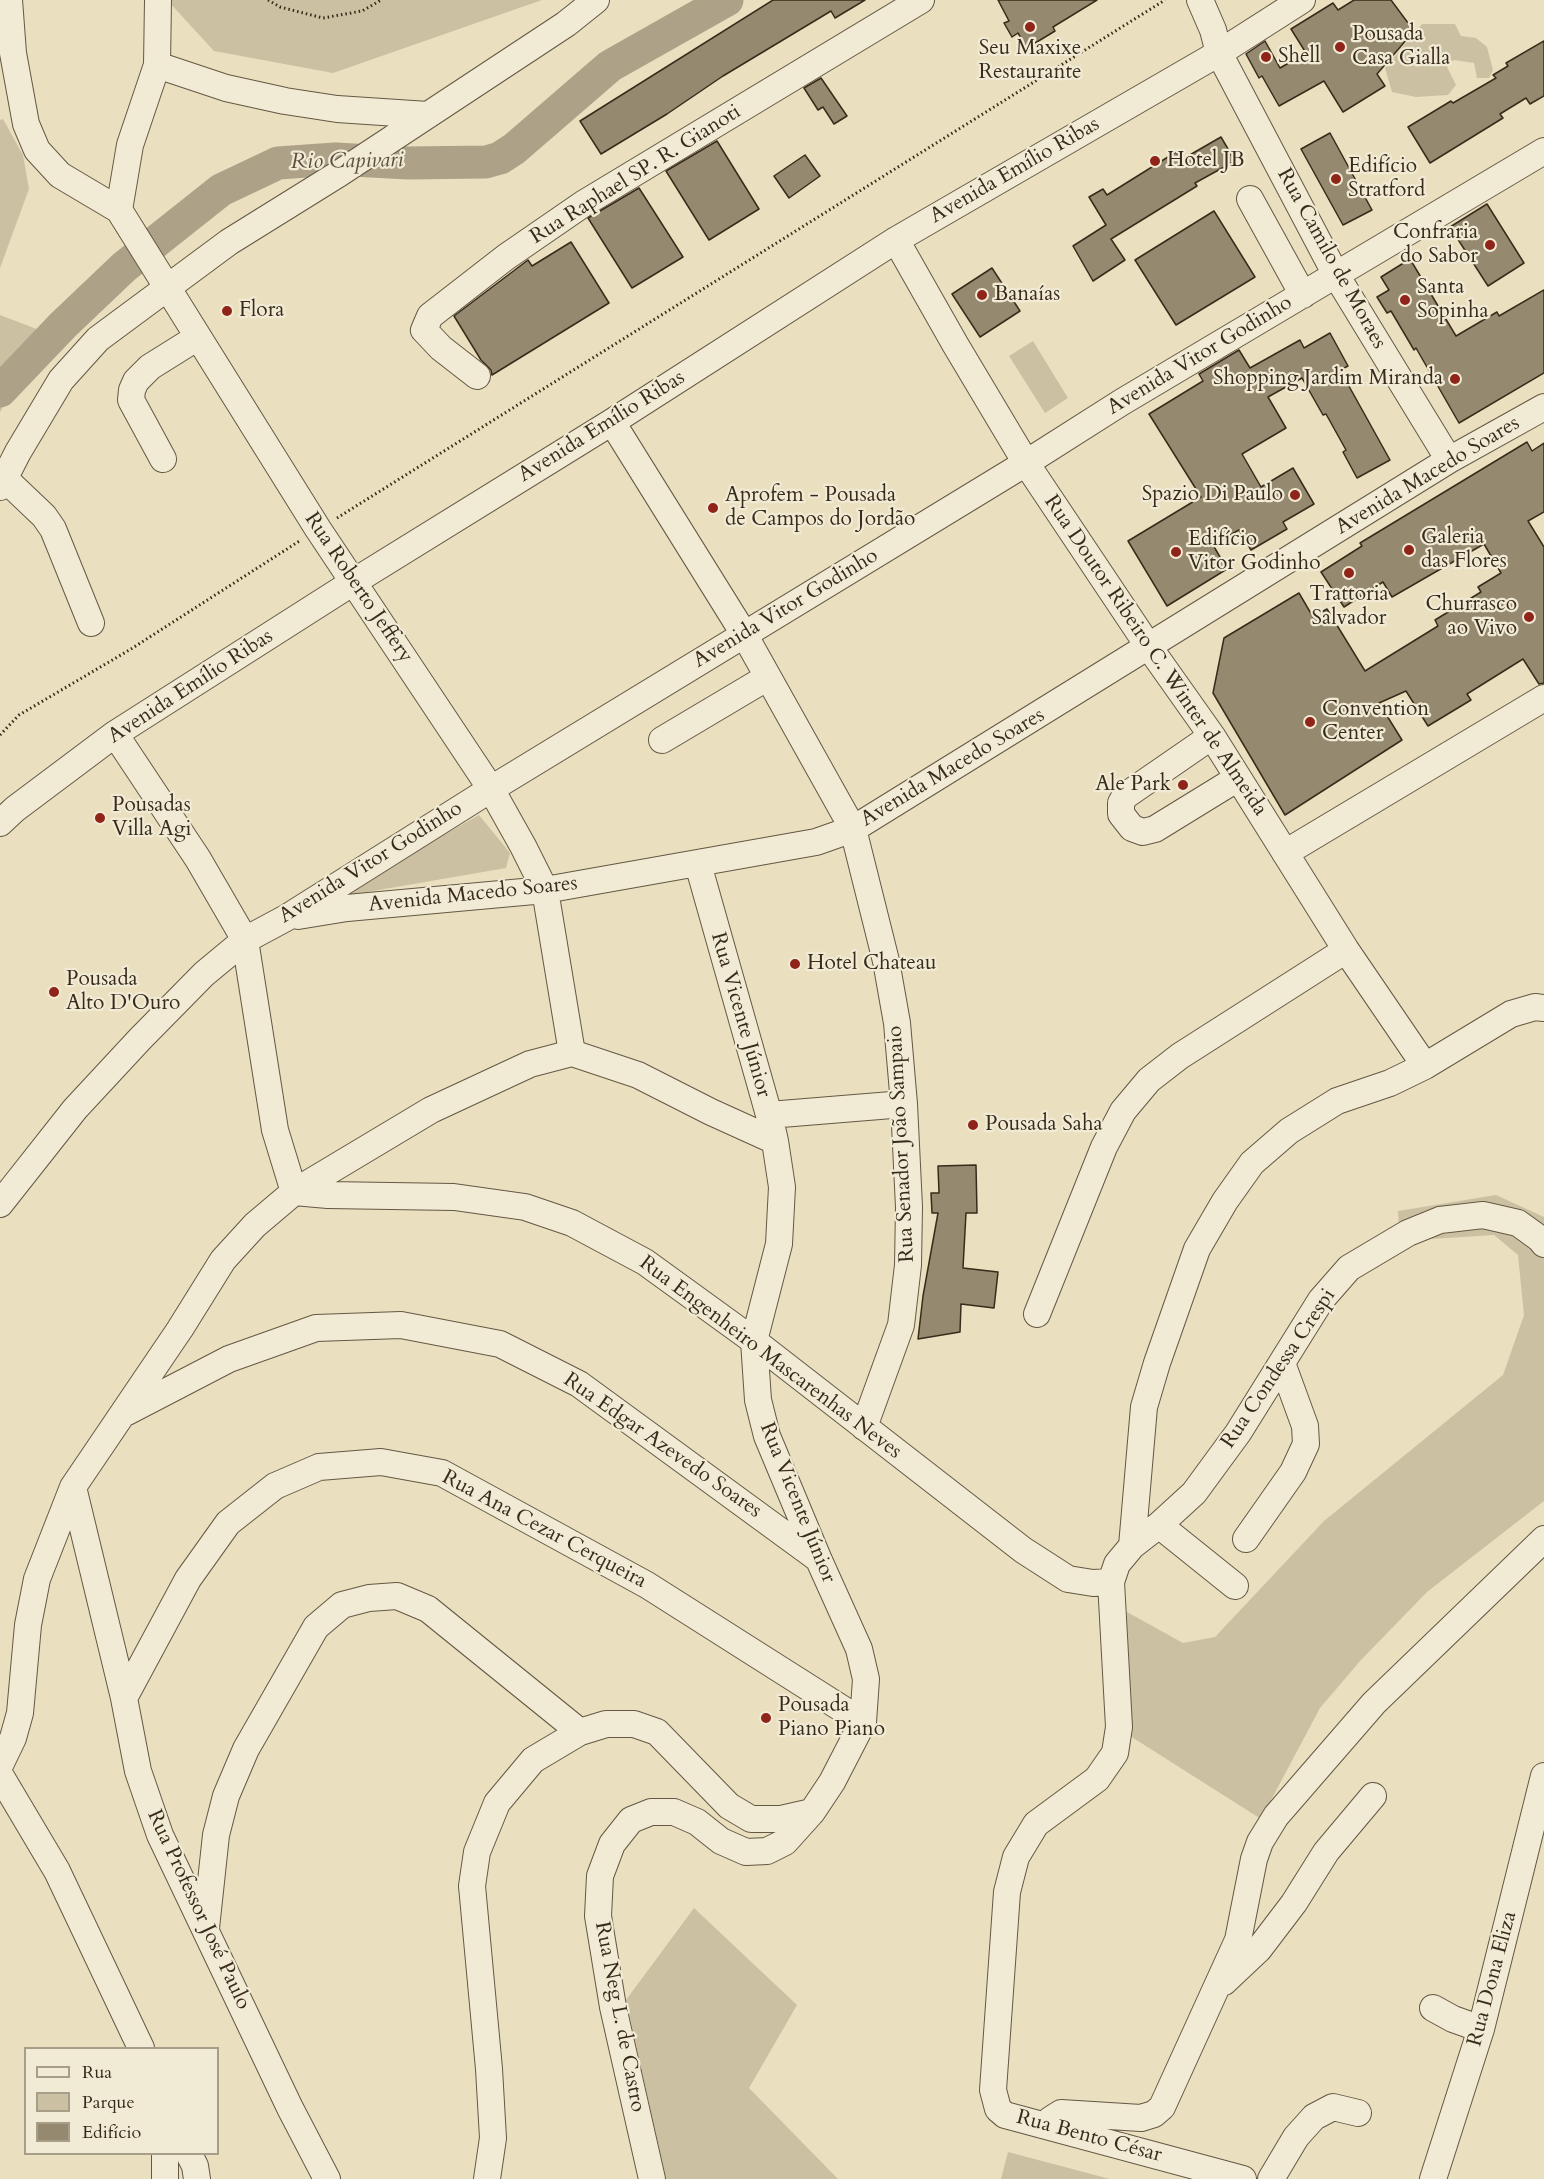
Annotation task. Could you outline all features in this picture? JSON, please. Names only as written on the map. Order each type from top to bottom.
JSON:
[{"type":"street","points":[[9,0],[14,53],[26,124],[37,150],[60,175],[123,216],[130,145],[157,65],[158,0]]},
{"type":"street","points":[[91,623],[53,529],[44,516],[2,482],[62,380],[98,339],[163,281],[340,173],[566,24],[596,0]]},
{"type":"street","name":"Rua Raphael SP. R. Gianoti","points":[[477,376],[441,348],[424,330],[430,316],[506,257],[583,204],[921,0]]},
{"type":"street","points":[[1200,0],[1213,30],[1219,53]]},
{"type":"street","name":"Avenida Emílio Ribas","points":[[0,823],[15,809],[115,734],[355,581],[612,422],[896,240],[1219,53],[1302,0]]},
{"type":"street","name":"Rua Camilo de Moraes","points":[[1219,53],[1336,275],[1449,460]]},
{"type":"street","points":[[157,65],[226,88],[285,101],[337,110],[428,115]]},
{"type":"street","name":"Avenida Vitor Godinho","points":[[0,1204],[75,1109],[204,974],[245,940],[286,918],[491,789],[1026,463],[1122,402],[1544,151]]},
{"type":"street","points":[[1250,199],[1303,295]]},
{"type":"street","name":"Rua Roberto Jeffery","points":[[123,216],[318,529],[355,581],[491,789],[545,890],[572,1053]]},
{"type":"street","name":"Rua Doutor Ribeiro C. Winter de Almeida","points":[[896,240],[1026,463],[1149,647],[1212,736],[1346,950],[1425,1066]]},
{"type":"street","points":[[163,459],[132,400],[132,390],[136,381],[150,367],[198,338]]},
{"type":"street","name":"Avenida Macedo Soares","points":[[286,918],[347,908],[545,890],[816,842],[853,829],[1449,460],[1544,407]]},
{"type":"street","name":"Rua Senador João Sampaio","points":[[612,422],[744,634],[853,829],[886,961],[897,1023],[909,1207],[908,1265],[901,1325],[864,1427]]},
{"type":"street","points":[[662,740],[768,676]]},
{"type":"street","points":[[1285,853],[1544,698]]},
{"type":"street","points":[[115,734],[198,859],[245,940],[276,1130],[294,1192]]},
{"type":"street","points":[[1212,736],[1125,795],[1121,803],[1121,814],[1132,828],[1143,832],[1155,829],[1238,778]]},
{"type":"street","name":"Rua Vicente Júnior","points":[[698,864],[769,1115],[782,1187],[779,1244],[754,1341],[758,1400],[767,1436],[859,1649],[866,1679],[863,1722],[832,1782]]},
{"type":"street","points":[[341,884],[341,901],[347,908]]},
{"type":"street","points":[[1037,1314],[1104,1147],[1123,1111],[1149,1080],[1180,1056],[1346,950]]},
{"type":"street","points":[[1111,1582],[1118,1564],[1132,1546],[1144,1407],[1157,1363],[1197,1249],[1225,1201],[1252,1163],[1289,1131],[1337,1101],[1390,1083],[1425,1066],[1511,1014],[1535,1007],[1544,1008]]},
{"type":"street","points":[[0,1765],[13,1738],[20,1713],[28,1625],[37,1579],[73,1487],[180,1329],[223,1260],[255,1225],[294,1192],[431,1110],[530,1064],[572,1053],[638,1075],[775,1141]]},
{"type":"street","points":[[769,1115],[904,1104]]},
{"type":"street","name":"Rua Engenheiro Mascarenhas Neves","points":[[294,1192],[328,1195],[454,1197],[525,1207],[572,1222],[645,1262],[754,1341],[1023,1550],[1068,1579],[1093,1583],[1111,1582]]},
{"type":"street","name":"Rua Condessa Crespi","points":[[1132,1546],[1159,1525],[1200,1484],[1238,1433],[1321,1300],[1349,1268],[1408,1233],[1440,1220],[1483,1215],[1518,1223],[1544,1244]]},
{"type":"street","name":"Rua Edgar Azevedo Soares","points":[[124,1413],[229,1359],[316,1328],[401,1325],[500,1344],[579,1384],[818,1558]]},
{"type":"street","points":[[1246,1539],[1293,1472],[1306,1444],[1305,1426],[1281,1363]]},
{"type":"street","name":"Rua Ana Cezar Cerqueira","points":[[124,1698],[188,1579],[228,1523],[275,1486],[319,1467],[381,1462],[442,1473],[647,1585],[863,1722]]},
{"type":"street","name":"Rua Professor José Paulo","points":[[73,1487],[124,1698],[138,1771],[160,1835],[290,2108],[327,2179]]},
{"type":"street","points":[[1159,1525],[1235,1586]]},
{"type":"street","points":[[1048,2126],[1050,2120],[1061,2113],[1141,2118],[1154,2114],[1162,2107],[1238,1940],[1254,1859],[1260,1842],[1276,1816],[1374,1703],[1544,1539]]},
{"type":"street","name":"Rua Bento César","points":[[1111,1582],[1119,1727],[1115,1753],[1097,1779],[1036,1824],[1016,1857],[1007,1892],[993,2090],[998,2109],[1005,2115],[1243,2179]]},
{"type":"street","points":[[206,1929],[216,1835],[225,1796],[246,1749],[316,1627],[342,1605],[369,1598],[397,1596],[428,1609],[580,1732]]},
{"type":"street","points":[[487,2179],[494,2138],[472,1886],[477,1852],[497,1803],[533,1760],[580,1732],[606,1724],[634,1724],[657,1732],[729,1806],[751,1818],[781,1819],[812,1812]]},
{"type":"street","points":[[0,1775],[57,1871],[140,2047]]},
{"type":"street","name":"Rua Dona Eliza","points":[[1433,2179],[1481,2029],[1544,1776]]},
{"type":"street","name":"Rua Neg L. de Castro","points":[[652,2179],[614,2007],[598,1916],[600,1876],[612,1844],[631,1820],[651,1812],[674,1812],[697,1822],[721,1841],[746,1852],[767,1851],[785,1842],[812,1812],[832,1782]]},
{"type":"street","points":[[1217,1988],[1259,1949],[1294,1902],[1326,1852],[1373,1796]]},
{"type":"street","points":[[1433,2008],[1453,2019],[1481,2029]]},
{"type":"street","points":[[1271,2179],[1296,2138],[1314,2117],[1333,2107],[1358,2113]]},
{"type":"street","points":[[165,2155],[165,2179]]},
{"type":"street","points":[[190,2155],[195,2166],[197,2179]]},
{"type":"path","points":[[268,0],[280,7],[323,18],[362,11],[381,0]]},
{"type":"path","points":[[0,735],[19,716],[131,649],[318,529],[1165,0]]},
{"type":"green space","points":[[167,0],[542,0],[333,73],[214,51]]},
{"type":"green space","points":[[1422,24],[1455,24],[1461,36],[1476,38],[1487,47],[1493,70],[1489,78],[1477,78],[1474,63],[1454,60],[1447,67],[1456,85],[1448,95],[1416,97],[1392,92],[1385,68]]},
{"type":"green space","points":[[3,119],[23,155],[29,189],[0,268],[0,120]]},
{"type":"green space","points":[[0,315],[47,333],[0,412]]},
{"type":"green space","points":[[1033,341],[1068,398],[1045,413],[1009,356]]},
{"type":"green space","points":[[479,815],[510,853],[506,868],[350,895],[344,894],[349,888]]},
{"type":"green space","points":[[1496,1195],[1544,1217],[1544,1501],[1427,1592],[1361,1660],[1320,1708],[1261,1819],[1127,1734],[1120,1643],[1127,1612],[1183,1643],[1215,1637],[1324,1521],[1503,1375],[1524,1315],[1518,1255],[1494,1235],[1400,1241],[1398,1211]]},
{"type":"green space","points":[[694,1908],[797,2005],[749,2088],[838,2179],[666,2179],[626,2000]]},
{"type":"green space","points":[[1008,2152],[1110,2179],[1001,2179]]},
{"type":"building","points":[[773,0],[865,0],[835,18],[831,11],[723,76],[667,114],[601,154],[580,121]]},
{"type":"building","points":[[998,0],[1097,0],[1053,27],[1055,31],[1027,48],[1018,33],[1012,37],[1004,23],[1009,21]]},
{"type":"building","points":[[1354,0],[1391,0],[1414,31],[1377,74],[1385,86],[1343,112],[1324,81],[1279,106],[1262,76],[1259,78],[1246,54],[1265,41],[1280,68],[1306,53],[1291,29],[1333,3],[1338,10]]},
{"type":"building","points":[[1544,41],[1544,96],[1530,104],[1526,98],[1500,114],[1503,118],[1430,163],[1408,127],[1496,78],[1493,75],[1508,66],[1506,63]]},
{"type":"building","points":[[821,78],[847,116],[834,124],[823,107],[818,110],[804,88]]},
{"type":"building","name":"Edifício Stratford","points":[[1330,133],[1372,210],[1343,225],[1301,149]]},
{"type":"building","points":[[1221,137],[1235,161],[1195,183],[1197,186],[1111,239],[1125,260],[1093,281],[1073,246],[1106,225],[1089,197],[1103,189],[1107,195],[1176,152],[1181,160]]},
{"type":"building","points":[[717,141],[759,209],[709,240],[666,171]]},
{"type":"building","points":[[805,155],[820,176],[789,198],[774,176]]},
{"type":"building","points":[[639,188],[683,257],[632,288],[588,218]]},
{"type":"building","points":[[1487,204],[1524,263],[1488,286],[1450,227]]},
{"type":"building","points":[[1214,211],[1255,277],[1176,325],[1135,260]]},
{"type":"building","points":[[571,242],[609,303],[492,375],[491,370],[481,360],[454,316],[528,260],[532,266]]},
{"type":"building","points":[[1410,259],[1456,336],[1497,312],[1499,316],[1544,290],[1544,373],[1459,423],[1416,348],[1414,350],[1391,311],[1387,313],[1377,297],[1389,290],[1381,277]]},
{"type":"building","points":[[992,268],[1020,311],[980,337],[952,294]]},
{"type":"building","points":[[1330,333],[1348,366],[1340,370],[1390,460],[1357,478],[1343,452],[1346,450],[1302,378],[1268,397],[1286,428],[1242,454],[1261,487],[1293,468],[1314,504],[1283,522],[1287,529],[1251,550],[1239,530],[1213,545],[1227,569],[1167,606],[1128,541],[1201,497],[1149,414],[1203,381],[1199,374],[1239,350],[1250,368],[1300,340],[1304,348]]},
{"type":"building","points":[[1527,442],[1532,451],[1544,443],[1544,512],[1528,521],[1544,547],[1544,683],[1539,684],[1523,659],[1467,694],[1471,700],[1428,726],[1406,691],[1379,703],[1402,740],[1285,815],[1213,693],[1224,638],[1299,593],[1313,617],[1327,609],[1365,671],[1438,626],[1435,620],[1481,592],[1478,587],[1501,573],[1484,544],[1392,597],[1383,582],[1344,607],[1321,572],[1362,546],[1360,543]]},
{"type":"building","points":[[976,1165],[977,1213],[966,1213],[963,1268],[998,1272],[994,1308],[961,1304],[960,1332],[918,1339],[923,1296],[938,1213],[932,1213],[931,1193],[939,1193],[938,1166]]},
{"type":"waterway","name":"Rio Capivari","points":[[0,391],[63,325],[124,267],[221,190],[278,163],[335,159],[408,163],[486,162],[500,158],[514,149],[610,66],[727,0]]},
{"type":"place","name":"Seu Maxixe Restaurante","points":[[1030,27]]},
{"type":"place","name":"Pousada Casa Gialla","points":[[1340,47]]},
{"type":"place","name":"Shell","points":[[1266,57]]},
{"type":"place","name":"Hotel JB","points":[[1155,161]]},
{"type":"place","name":"Edifício Stratford","points":[[1336,179]]},
{"type":"place","name":"Confraria do Sabor","points":[[1490,245]]},
{"type":"place","name":"Banaías","points":[[982,295]]},
{"type":"place","name":"Santa Sopinha","points":[[1405,300]]},
{"type":"place","name":"Flora","points":[[227,311]]},
{"type":"place","name":"Shopping Jardim Miranda","points":[[1455,379]]},
{"type":"place","name":"Spazio Di Paulo","points":[[1295,495]]},
{"type":"place","name":"Aprofem - Pousada de Campos do Jordão","points":[[713,508]]},
{"type":"place","name":"Galeria das Flores","points":[[1409,550]]},
{"type":"place","name":"Edifício Vitor Godinho","points":[[1176,552]]},
{"type":"place","name":"Trattoria Salvador","points":[[1349,573]]},
{"type":"place","name":"Churrasco ao Vivo","points":[[1529,617]]},
{"type":"place","name":"Convention Center","points":[[1310,722]]},
{"type":"place","name":"Ale Park","points":[[1183,785]]},
{"type":"place","name":"Pousadas Villa Agi","points":[[100,818]]},
{"type":"place","name":"Hotel Chateau","points":[[795,964]]},
{"type":"place","name":"Pousada Alto D'Ouro","points":[[54,992]]},
{"type":"place","name":"Pousada Saha","points":[[973,1125]]},
{"type":"place","name":"Pousada Piano Piano","points":[[766,1718]]}]
